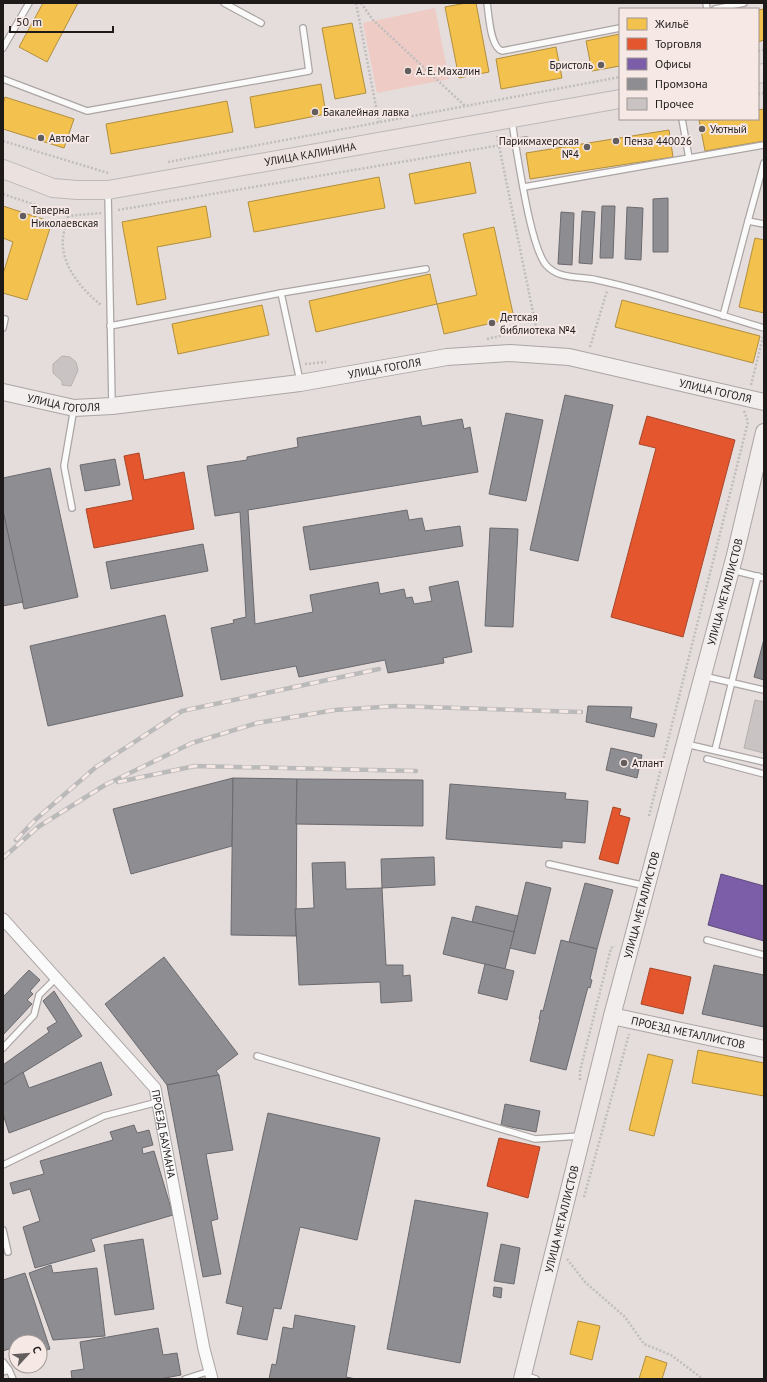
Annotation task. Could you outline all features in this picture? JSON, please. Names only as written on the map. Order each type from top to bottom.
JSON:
[{"type":"main road","name":"УЛИЦА КАЛИНИНА","points":[[3,168],[53,188],[108,190],[619,99]]},
{"type":"street","name":"УЛИЦА ГОГОЛЯ","points":[[3,392],[74,408],[112,406],[300,383],[447,357],[510,353],[569,357],[764,402]]},
{"type":"street","name":"УЛИЦА МЕТАЛЛИСТОВ","points":[[527,1378],[582,1136],[612,1016],[731,570],[764,432]]},
{"type":"street","name":"ПРОЕЗД БАУМАНА","points":[[3,919],[155,1088],[202,1341],[211,1375]]},
{"type":"street","name":"ПРОЕЗД МЕТАЛЛИСТОВ","points":[[612,1016],[764,1048]]},
{"type":"lane","points":[[3,48],[29,3]]},
{"type":"lane","points":[[224,3],[261,23]]},
{"type":"lane","points":[[486,3],[494,43],[498,50],[502,51],[619,28]]},
{"type":"lane","points":[[721,8],[744,3]]},
{"type":"lane","points":[[3,79],[87,111],[308,71],[303,28]]},
{"type":"lane","points":[[503,120],[515,142],[537,247],[546,265],[559,275],[609,283],[764,328]]},
{"type":"lane","points":[[682,120],[689,158]]},
{"type":"lane","points":[[515,142],[526,140]]},
{"type":"lane","points":[[524,187],[764,145]]},
{"type":"lane","points":[[723,316],[764,163]]},
{"type":"lane","points":[[108,190],[107,212],[112,406]]},
{"type":"lane","points":[[748,221],[764,224]]},
{"type":"lane","points":[[110,326],[281,293],[426,269]]},
{"type":"lane","points":[[281,293],[300,383]]},
{"type":"lane","points":[[3,318],[5,319],[3,328]]},
{"type":"lane","points":[[72,508],[64,466],[74,408]]},
{"type":"lane","points":[[714,750],[761,577],[731,570]]},
{"type":"lane","points":[[703,676],[764,690]]},
{"type":"lane","points":[[685,743],[764,762]]},
{"type":"lane","points":[[707,759],[764,774]]},
{"type":"lane","points":[[550,864],[647,886]]},
{"type":"lane","points":[[707,940],[764,956]]},
{"type":"lane","points":[[3,1048],[34,1016],[39,995],[56,978]]},
{"type":"lane","points":[[257,1056],[535,1139],[582,1136]]},
{"type":"lane","points":[[3,1165],[104,1116],[158,1102]]},
{"type":"lane","points":[[3,1230],[8,1252]]},
{"type":"lane","points":[[3,1362],[6,1371],[13,1379]]},
{"type":"lane","points":[[185,1379],[211,1375]]},
{"type":"path","points":[[356,3],[379,122]]},
{"type":"path","points":[[361,3],[373,20],[465,106]]},
{"type":"path","points":[[161,163],[619,77]]},
{"type":"path","points":[[503,120],[499,145],[536,327]]},
{"type":"path","points":[[3,141],[107,173],[115,172]]},
{"type":"path","points":[[3,194],[68,216],[107,212],[515,142]]},
{"type":"path","points":[[68,216],[63,238],[64,252],[68,268],[86,291],[109,311]]},
{"type":"path","points":[[589,349],[609,283]]},
{"type":"path","points":[[647,821],[748,422],[744,413],[764,335]]},
{"type":"path","points":[[580,1071],[611,948],[617,946]]},
{"type":"path","points":[[583,1199],[632,1020]]},
{"type":"path","points":[[565,1267],[569,1252]]},
{"type":"path","points":[[567,1259],[585,1282],[625,1317],[644,1344],[671,1355],[703,1379]]},
{"type":"shaded area","points":[[435,8],[449,79],[377,93],[363,23]]},
{"type":"building: Жильё","points":[[43,3],[78,3],[47,62],[19,47]]},
{"type":"building: Жильё","points":[[466,3],[476,3],[489,72],[459,78],[445,7]]},
{"type":"building: Жильё","points":[[764,9],[764,40],[759,42],[759,10]]},
{"type":"building: Жильё","points":[[352,23],[366,93],[335,99],[322,28]]},
{"type":"building: Жильё","points":[[619,34],[619,66],[592,71],[586,41]]},
{"type":"building: Жильё","points":[[556,47],[562,78],[501,89],[496,59]]},
{"type":"building: Жильё","points":[[321,84],[326,114],[255,128],[250,97]]},
{"type":"building: Жильё","points":[[5,97],[74,119],[64,148],[3,129],[3,104]]},
{"type":"building: Жильё","points":[[227,101],[233,132],[111,154],[106,124]]},
{"type":"building: Жильё","points":[[764,109],[764,141],[705,151],[699,120],[759,120],[759,110]]},
{"type":"building: Жильё","points":[[669,130],[673,157],[530,179],[526,153]]},
{"type":"building: Жильё","points":[[470,162],[476,193],[415,204],[409,174]]},
{"type":"building: Жильё","points":[[379,177],[385,208],[254,232],[248,202]]},
{"type":"building: Жильё","points":[[3,206],[52,222],[27,300],[3,293],[3,274],[13,242],[3,238]]},
{"type":"building: Жильё","points":[[206,206],[211,237],[157,247],[166,299],[137,305],[122,222]]},
{"type":"building: Жильё","points":[[494,227],[514,318],[444,334],[437,304],[477,295],[463,234]]},
{"type":"building: Жильё","points":[[755,238],[764,240],[764,313],[739,307]]},
{"type":"building: Жильё","points":[[430,274],[437,304],[316,332],[309,301]]},
{"type":"building: Жильё","points":[[622,300],[760,336],[753,363],[615,327]]},
{"type":"building: Жильё","points":[[262,305],[269,335],[178,354],[172,324]]},
{"type":"building: Жильё","points":[[698,1050],[764,1063],[764,1096],[692,1083]]},
{"type":"building: Жильё","points":[[648,1054],[673,1060],[654,1136],[629,1130]]},
{"type":"building: Жильё","points":[[578,1321],[600,1326],[592,1360],[570,1354]]},
{"type":"building: Жильё","points":[[646,1356],[667,1363],[662,1379],[639,1379]]},
{"type":"building: Торговля","points":[[647,416],[735,440],[683,637],[611,617],[656,448],[639,444]]},
{"type":"building: Торговля","points":[[139,453],[144,480],[184,472],[194,529],[94,548],[86,509],[133,500],[124,456]]},
{"type":"building: Торговля","points":[[613,807],[621,809],[619,815],[630,818],[618,864],[599,859]]},
{"type":"building: Торговля","points":[[650,968],[691,977],[683,1014],[641,1004]]},
{"type":"building: Торговля","points":[[499,1138],[540,1147],[528,1198],[487,1186]]},
{"type":"building: Офисы","points":[[721,874],[764,886],[764,941],[708,925]]},
{"type":"building: Промзона","points":[[668,198],[668,252],[653,252],[653,199]]},
{"type":"building: Промзона","points":[[602,206],[615,206],[613,258],[600,258]]},
{"type":"building: Промзона","points":[[627,207],[643,208],[641,260],[625,259]]},
{"type":"building: Промзона","points":[[582,211],[595,212],[592,264],[579,263]]},
{"type":"building: Промзона","points":[[561,212],[574,213],[572,265],[558,264]]},
{"type":"building: Промзона","points":[[565,395],[613,405],[578,561],[530,550]]},
{"type":"building: Промзона","points":[[506,413],[543,420],[526,501],[489,494]]},
{"type":"building: Промзона","points":[[420,416],[422,426],[462,419],[464,429],[470,427],[478,472],[248,510],[255,624],[313,612],[310,595],[378,582],[380,594],[404,589],[406,598],[412,597],[414,604],[432,601],[429,587],[458,581],[472,652],[443,658],[444,663],[388,673],[385,660],[299,677],[296,666],[221,680],[211,628],[234,623],[233,620],[246,617],[240,512],[215,516],[207,466],[247,460],[247,457],[298,447],[297,438]]},
{"type":"building: Промзона","points":[[115,459],[120,485],[85,491],[80,465]]},
{"type":"building: Промзона","points":[[50,468],[78,597],[24,609],[3,511],[3,478]]},
{"type":"building: Промзона","points":[[407,510],[409,520],[422,518],[425,531],[460,526],[463,546],[310,570],[303,527]]},
{"type":"building: Промзона","points":[[3,511],[23,602],[3,606]]},
{"type":"building: Промзона","points":[[490,528],[518,529],[513,627],[485,626]]},
{"type":"building: Промзона","points":[[203,544],[208,571],[111,589],[106,562]]},
{"type":"building: Промзона","points":[[165,615],[183,696],[48,726],[30,646]]},
{"type":"building: Промзона","points":[[764,639],[764,680],[754,677]]},
{"type":"building: Промзона","points":[[588,706],[632,707],[630,718],[657,724],[654,737],[586,722]]},
{"type":"building: Промзона","name":"Атлант","points":[[611,748],[642,755],[637,778],[606,770]]},
{"type":"building: Промзона","points":[[233,778],[232,846],[131,874],[113,809]]},
{"type":"building: Промзона","points":[[233,778],[297,779],[296,936],[231,935]]},
{"type":"building: Промзона","points":[[297,779],[423,780],[423,826],[296,824]]},
{"type":"building: Промзона","points":[[450,784],[566,793],[565,799],[588,801],[585,843],[562,841],[562,848],[446,839]]},
{"type":"building: Промзона","points":[[434,857],[435,885],[382,888],[381,859]]},
{"type":"building: Промзона","points":[[345,862],[346,889],[382,888],[386,965],[403,965],[403,976],[410,975],[412,1001],[381,1003],[380,982],[299,985],[295,909],[314,908],[312,863]]},
{"type":"building: Промзона","points":[[526,882],[551,888],[535,954],[510,948]]},
{"type":"building: Промзона","points":[[585,883],[613,890],[597,949],[569,942]]},
{"type":"building: Промзона","points":[[476,906],[518,916],[514,932],[472,922]]},
{"type":"building: Промзона","points":[[452,917],[514,932],[505,969],[443,954]]},
{"type":"building: Промзона","points":[[561,940],[597,949],[590,979],[592,980],[590,988],[588,987],[566,1070],[530,1061],[541,1010],[543,1011]]},
{"type":"building: Промзона","points":[[164,957],[238,1054],[216,1071],[219,1075],[167,1085],[105,1004]]},
{"type":"building: Промзона","points":[[485,964],[514,971],[507,1000],[478,993]]},
{"type":"building: Промзона","points":[[714,965],[764,975],[764,1027],[702,1014]]},
{"type":"building: Промзона","points":[[29,970],[40,980],[30,991],[33,994],[27,1000],[32,1004],[3,1035],[3,997]]},
{"type":"building: Промзона","points":[[54,991],[82,1036],[3,1085],[3,1065],[49,1032],[47,1028],[57,1022],[43,1001]]},
{"type":"building: Промзона","points":[[101,1062],[112,1095],[9,1133],[3,1114],[3,1085],[23,1072],[29,1088]]},
{"type":"building: Промзона","points":[[219,1075],[233,1150],[206,1154],[218,1219],[211,1221],[221,1274],[203,1277],[167,1085]]},
{"type":"building: Промзона","points":[[505,1104],[540,1111],[536,1132],[501,1125]]},
{"type":"building: Промзона","points":[[268,1113],[380,1138],[357,1240],[300,1227],[281,1309],[274,1308],[267,1340],[237,1334],[243,1307],[226,1303]]},
{"type":"building: Промзона","points":[[134,1125],[137,1133],[149,1130],[153,1145],[142,1148],[143,1154],[154,1151],[173,1215],[91,1239],[95,1251],[35,1268],[23,1227],[40,1221],[30,1189],[13,1194],[10,1183],[44,1174],[40,1161],[113,1140],[110,1132]]},
{"type":"building: Промзона","points":[[415,1200],[488,1213],[460,1363],[387,1349]]},
{"type":"building: Промзона","points":[[143,1239],[154,1309],[115,1315],[104,1245]]},
{"type":"building: Промзона","points":[[501,1244],[520,1248],[514,1284],[494,1281]]},
{"type":"building: Промзона","points":[[51,1265],[53,1273],[97,1268],[105,1336],[53,1340],[29,1273]]},
{"type":"building: Промзона","points":[[25,1273],[45,1334],[8,1334],[8,1349],[3,1351],[3,1280]]},
{"type":"building: Промзона","points":[[494,1287],[502,1288],[501,1298],[493,1296]]},
{"type":"building: Промзона","points":[[295,1315],[355,1326],[346,1377],[356,1379],[269,1379],[272,1364],[276,1365],[283,1327],[293,1329]]},
{"type":"building: Промзона","points":[[158,1328],[163,1355],[177,1353],[181,1375],[160,1379],[72,1379],[71,1371],[84,1369],[80,1342]]},
{"type":"building: Прочее","points":[[62,356],[70,357],[76,362],[78,370],[71,386],[62,385],[62,381],[53,373],[53,364]]},
{"type":"building: Прочее","points":[[755,700],[764,702],[764,753],[744,748]]},
{"type":"railway","points":[[16,840],[35,820],[96,767],[182,711],[379,669]]},
{"type":"railway","points":[[3,858],[38,827],[105,785],[192,743],[257,723],[335,710],[396,706],[581,712]]},
{"type":"railway","points":[[118,782],[195,766],[416,771]]},
{"type":"place","name":"Бристоль","points":[[601,65]]},
{"type":"place","name":"А. Е. Махалин","points":[[408,71]]},
{"type":"place","name":"Бакалейная лавка","points":[[315,112]]},
{"type":"place","name":"Уютный","points":[[702,129]]},
{"type":"place","name":"АвтоМаг","points":[[41,138]]},
{"type":"place","name":"Пенза 440026","points":[[616,141]]},
{"type":"place","name":"Парикмахерская №4","points":[[587,147]]},
{"type":"place","name":"Таверна Николаевская","points":[[23,216]]},
{"type":"place","name":"Детская библиотека №4","points":[[492,323]]},
{"type":"place","name":"Атлант","points":[[624,763]]}]
